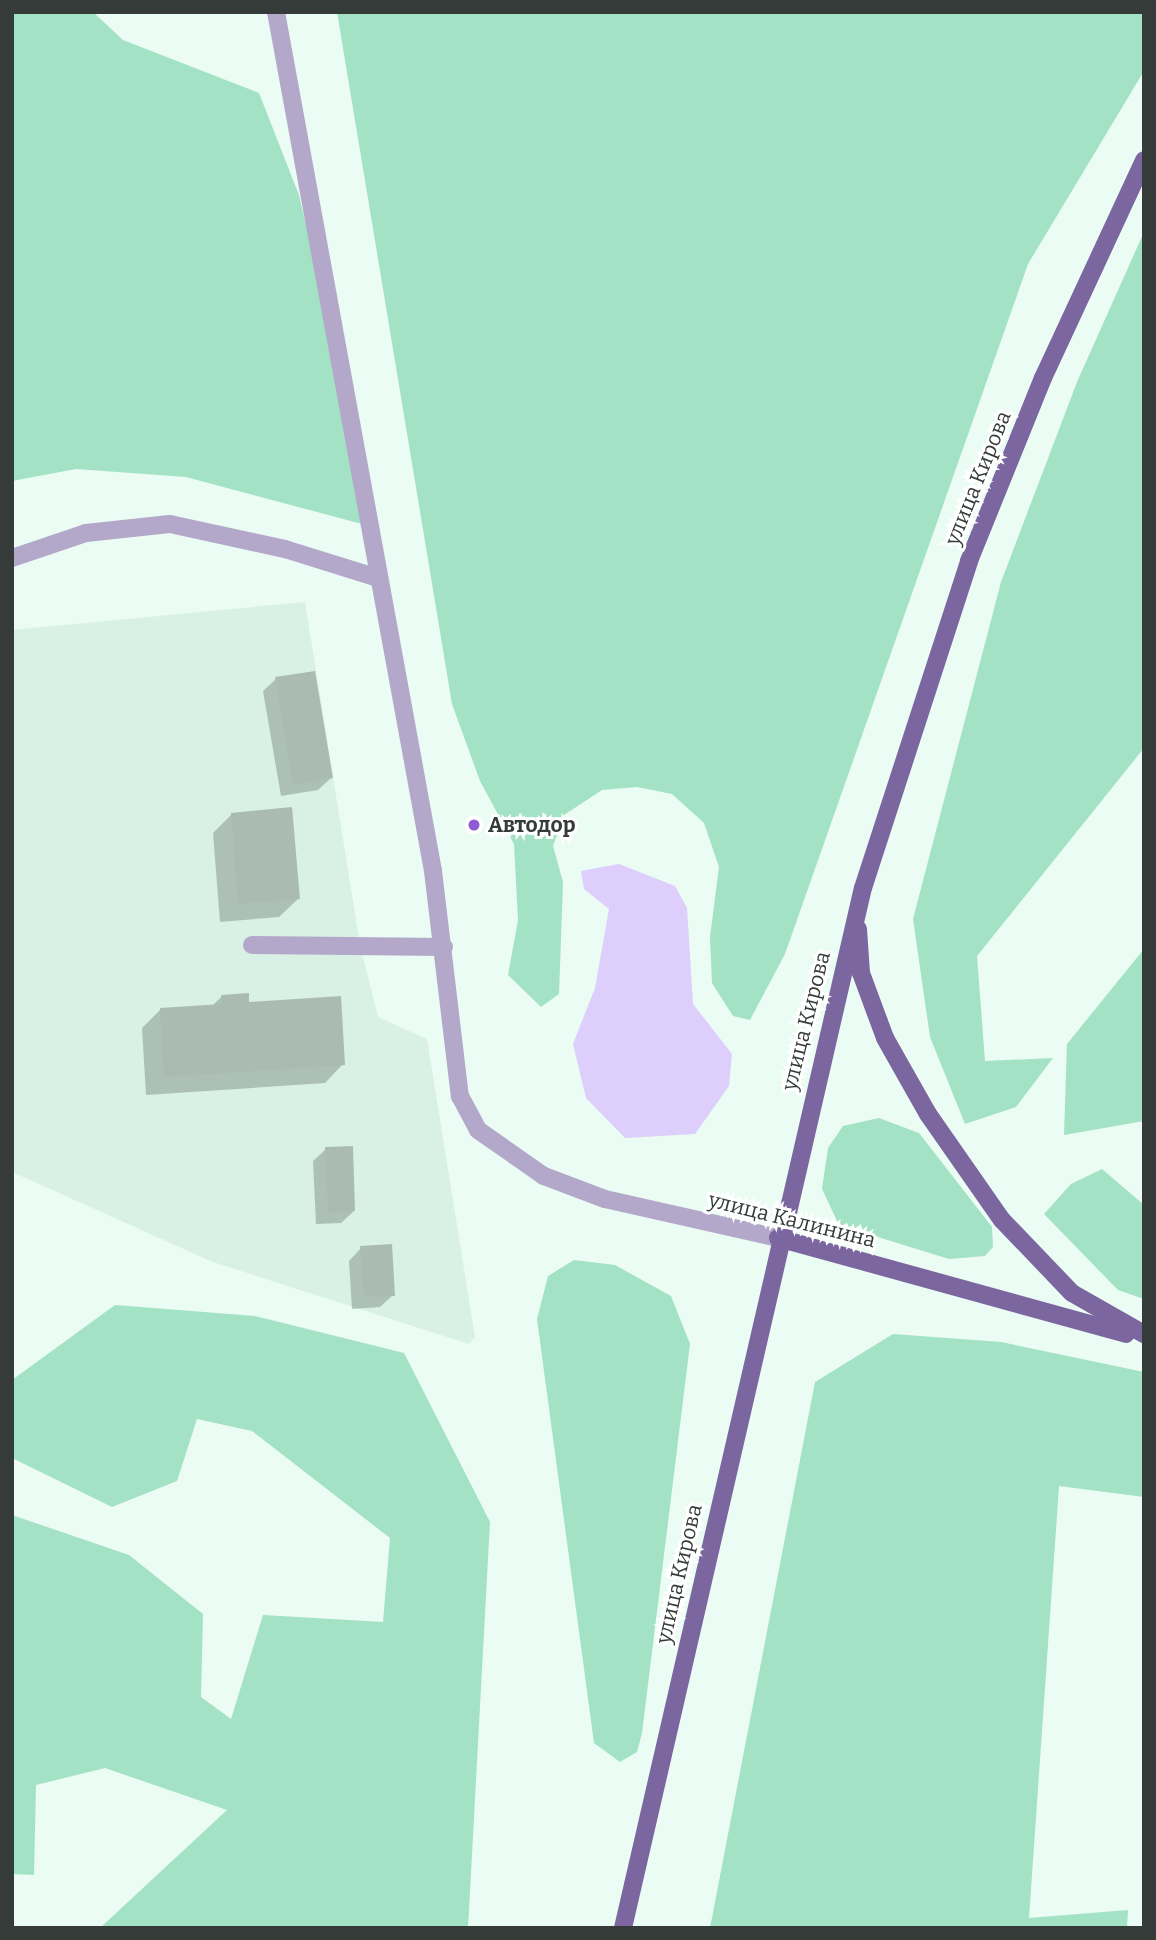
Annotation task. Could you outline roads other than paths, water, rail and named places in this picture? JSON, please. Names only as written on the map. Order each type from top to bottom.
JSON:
[{"type":"main road","name":"улица Кирова","points":[[623,1928],[778,1238],[863,888],[970,561],[1043,378],[1144,160]]},
{"type":"main road","points":[[863,888],[861,973],[885,1038],[928,1114],[1038,1262],[1072,1293],[1144,1336]]},
{"type":"main road","name":"улица Калинина","points":[[778,1238],[1144,1336]]},
{"type":"street","points":[[252,946],[444,947],[276,12]]},
{"type":"street","points":[[12,558],[86,533],[170,524],[285,549],[378,578]]},
{"type":"street","name":"улица Калинина","points":[[444,947],[460,1096],[478,1130],[544,1176],[605,1199],[778,1238]]},
{"type":"place","name":"Автодор","points":[[474,825]]}]
